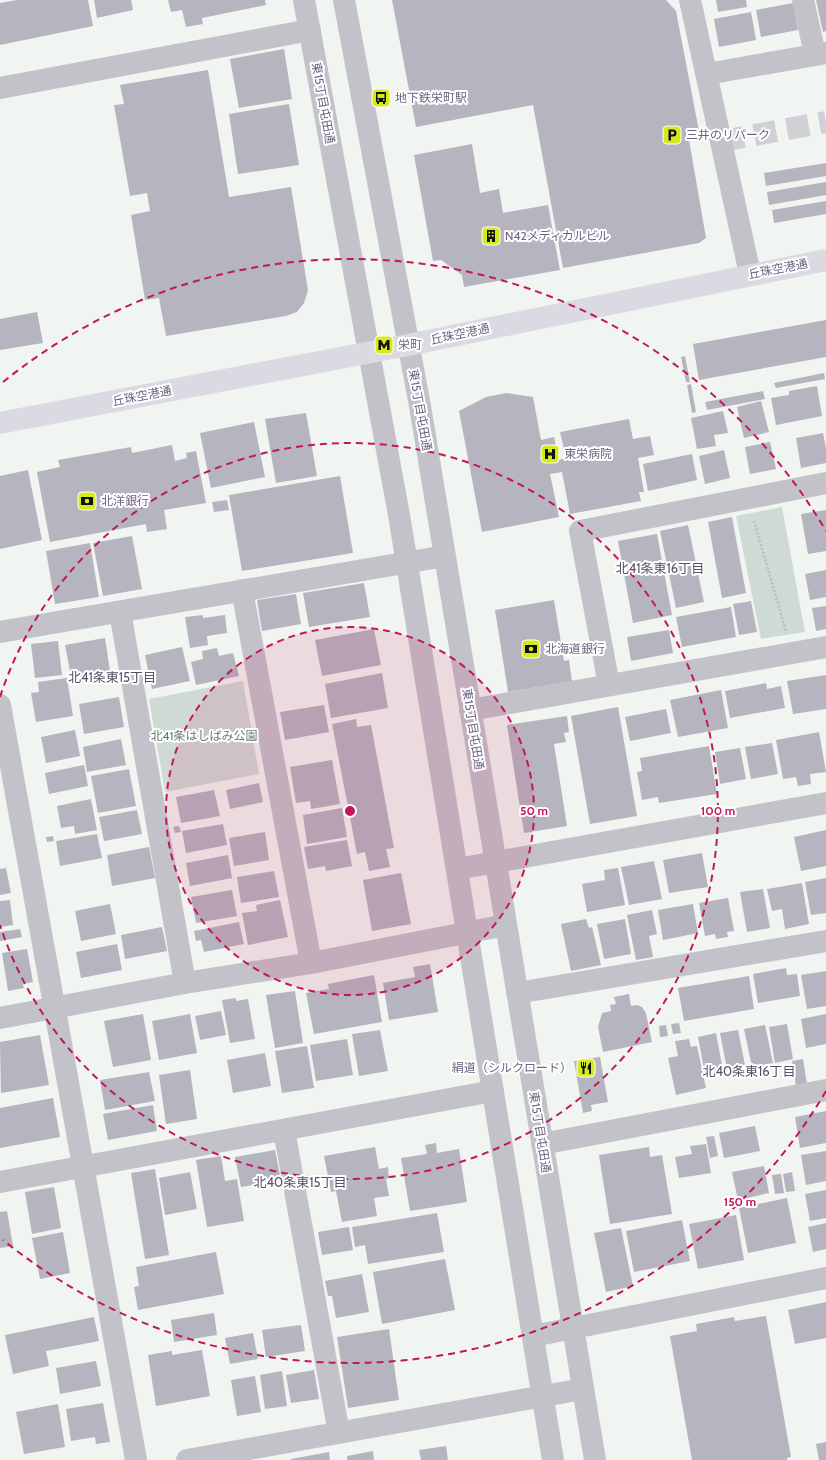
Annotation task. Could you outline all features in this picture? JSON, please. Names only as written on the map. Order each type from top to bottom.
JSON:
[{"type":"main road","name":"丘珠空港通","points":[[0,423],[408,345],[750,274],[826,260]]},
{"type":"street","name":"東15丁目屯田通","points":[[304,0],[370,352],[407,563],[553,1460]]},
{"type":"street","name":"東15丁目屯田通","points":[[344,0],[420,406],[595,1460]]},
{"type":"street","points":[[690,0],[750,274]]},
{"type":"street","points":[[707,74],[821,54],[803,0]]},
{"type":"street","points":[[0,88],[310,30]]},
{"type":"street","points":[[609,685],[580,531],[826,483]]},
{"type":"street","points":[[0,632],[444,556]]},
{"type":"street","points":[[242,590],[311,963]]},
{"type":"street","points":[[120,612],[185,983]]},
{"type":"street","points":[[470,710],[826,647]]},
{"type":"street","points":[[0,706],[56,1008],[136,1460]]},
{"type":"street","points":[[457,869],[826,803]]},
{"type":"street","points":[[0,1018],[185,983],[311,963],[506,925]]},
{"type":"street","points":[[517,993],[826,941]]},
{"type":"street","points":[[542,1144],[826,1090]]},
{"type":"street","points":[[0,1182],[493,1091]]},
{"type":"street","points":[[284,1130],[339,1433]]},
{"type":"street","points":[[533,1336],[826,1278]]},
{"type":"street","points":[[186,1460],[583,1389]]},
{"type":"path","points":[[754,520],[788,638]]},
{"type":"green space","points":[[782,507],[805,632],[761,639],[736,516]]},
{"type":"green space","name":"北41条はしばみ公園","points":[[243,681],[259,774],[165,792],[149,699]]},
{"type":"building","points":[[17,0],[88,0],[93,26],[0,45],[0,3]]},
{"type":"building","points":[[94,0],[131,0],[133,10],[97,18]]},
{"type":"building","points":[[168,0],[265,0],[266,5],[202,18],[203,24],[186,27],[182,10],[171,12]]},
{"type":"building","points":[[392,0],[666,0],[676,11],[699,131],[689,140],[706,238],[699,243],[563,268],[533,105],[416,127]]},
{"type":"building","points":[[716,0],[746,0],[747,7],[718,12]]},
{"type":"building","points":[[816,0],[826,0],[826,31],[823,32]]},
{"type":"building","points":[[793,3],[798,30],[761,37],[756,10]]},
{"type":"building","points":[[751,12],[756,40],[719,47],[714,19]]},
{"type":"building","points":[[284,49],[292,99],[239,108],[230,59]]},
{"type":"building","points":[[208,70],[229,197],[291,187],[308,290],[304,303],[297,312],[286,316],[166,336],[159,298],[145,300],[131,215],[150,211],[147,193],[130,196],[114,105],[124,104],[120,85]]},
{"type":"building","points":[[289,104],[299,165],[238,174],[229,114]]},
{"type":"building","name":"N42メディカルビル","points":[[472,144],[480,193],[499,189],[503,213],[548,205],[560,270],[464,287],[462,275],[441,260],[433,261],[414,155]]},
{"type":"building","points":[[826,163],[826,176],[766,186],[764,173]]},
{"type":"building","points":[[826,182],[826,195],[769,205],[767,192]]},
{"type":"building","points":[[826,201],[826,214],[774,223],[772,210]]},
{"type":"building","points":[[37,312],[43,343],[0,350],[0,319]]},
{"type":"building","points":[[826,320],[826,357],[699,380],[693,344]]},
{"type":"building","points":[[685,356],[690,382],[686,382],[681,357]]},
{"type":"building","points":[[824,373],[825,379],[776,388],[774,383]]},
{"type":"building","points":[[691,384],[696,412],[692,413],[687,385]]},
{"type":"building","points":[[817,386],[822,416],[776,425],[771,398],[789,395],[789,391]]},
{"type":"building","points":[[763,391],[765,399],[707,410],[705,402]]},
{"type":"building","points":[[506,393],[533,397],[541,440],[554,437],[559,460],[566,458],[560,432],[629,419],[633,439],[650,436],[654,455],[638,458],[644,492],[639,492],[641,501],[570,514],[562,472],[550,474],[559,517],[482,532],[459,411],[486,397]]},
{"type":"building","points":[[761,401],[769,432],[744,438],[737,407]]},
{"type":"building","points":[[723,411],[728,433],[714,435],[716,446],[697,449],[691,418]]},
{"type":"building","points":[[306,413],[317,476],[276,483],[265,419]]},
{"type":"building","points":[[254,422],[265,477],[211,488],[200,433]]},
{"type":"building","points":[[823,433],[826,448],[826,463],[801,468],[796,438]]},
{"type":"building","points":[[770,442],[776,469],[750,474],[745,447]]},
{"type":"building","points":[[172,445],[175,461],[187,458],[186,453],[196,451],[206,503],[164,510],[167,529],[147,532],[146,524],[50,542],[37,472],[60,467],[58,460],[131,447],[132,453]]},
{"type":"building","points":[[724,450],[730,478],[705,484],[699,456]]},
{"type":"building","points":[[692,454],[697,480],[648,491],[643,464]]},
{"type":"building","points":[[28,470],[42,540],[0,549],[0,476]]},
{"type":"building","points":[[340,476],[353,553],[242,571],[229,495]]},
{"type":"building","points":[[227,500],[229,510],[214,512],[212,502]]},
{"type":"building","points":[[826,510],[826,551],[808,554],[801,514]]},
{"type":"building","points":[[732,517],[746,593],[722,598],[708,522]]},
{"type":"building","points":[[688,525],[704,602],[676,608],[660,531]]},
{"type":"building","points":[[657,534],[672,615],[633,623],[618,541]]},
{"type":"building","points":[[132,536],[142,589],[103,596],[93,543]]},
{"type":"building","points":[[90,543],[99,597],[55,604],[46,551]]},
{"type":"building","points":[[826,570],[826,597],[810,600],[805,574]]},
{"type":"building","points":[[364,583],[370,617],[309,627],[303,593]]},
{"type":"building","points":[[296,594],[301,624],[262,631],[257,600]]},
{"type":"building","points":[[554,600],[564,661],[569,660],[572,681],[508,692],[495,610]]},
{"type":"building","points":[[751,601],[757,632],[739,635],[733,604]]},
{"type":"building","points":[[826,606],[826,629],[816,631],[812,608]]},
{"type":"building","points":[[731,607],[736,637],[682,647],[676,617]]},
{"type":"building","points":[[203,615],[203,618],[225,615],[227,633],[207,636],[208,645],[190,648],[185,617]]},
{"type":"building","points":[[374,629],[381,665],[322,676],[315,640]]},
{"type":"building","points":[[669,630],[673,653],[631,661],[627,637]]},
{"type":"building","points":[[105,638],[110,671],[71,676],[65,645]]},
{"type":"building","points":[[58,641],[62,675],[35,678],[31,644]]},
{"type":"building","points":[[182,647],[190,681],[152,689],[145,655]]},
{"type":"building","points":[[217,648],[219,656],[233,653],[239,676],[196,685],[191,662],[203,659],[202,651]]},
{"type":"building","points":[[382,673],[388,708],[331,718],[325,684]]},
{"type":"building","points":[[826,675],[826,709],[793,714],[787,681]]},
{"type":"building","points":[[67,678],[73,716],[36,722],[31,693],[39,692],[38,682]]},
{"type":"building","points":[[766,683],[767,689],[781,686],[785,708],[730,718],[725,691]]},
{"type":"building","points":[[721,690],[728,728],[678,737],[670,700]]},
{"type":"building","points":[[119,697],[124,727],[84,734],[79,704]]},
{"type":"building","points":[[324,705],[329,732],[285,740],[280,712]]},
{"type":"building","points":[[618,707],[637,816],[590,824],[571,716]]},
{"type":"building","points":[[666,709],[671,733],[630,741],[625,717]]},
{"type":"building","points":[[567,716],[569,732],[564,733],[566,742],[554,744],[567,826],[524,833],[507,725]]},
{"type":"building","points":[[356,719],[357,727],[371,725],[394,848],[386,849],[390,867],[369,871],[365,852],[357,854],[332,724]]},
{"type":"building","points":[[75,730],[80,756],[46,763],[41,737]]},
{"type":"building","points":[[819,732],[826,772],[810,774],[811,784],[798,786],[796,777],[783,779],[776,740]]},
{"type":"building","points":[[121,739],[126,765],[87,772],[83,747]]},
{"type":"building","points":[[772,743],[778,774],[751,779],[745,747]]},
{"type":"building","points":[[709,746],[717,794],[659,803],[658,797],[642,800],[637,772],[642,771],[640,758]]},
{"type":"building","points":[[740,748],[746,779],[720,784],[715,752]]},
{"type":"building","points":[[332,760],[340,804],[311,809],[310,801],[296,803],[290,767]]},
{"type":"building","points":[[84,765],[88,786],[49,794],[45,773]]},
{"type":"building","points":[[129,769],[136,806],[98,813],[91,776]]},
{"type":"building","points":[[259,783],[263,802],[230,809],[226,790]]},
{"type":"building","points":[[214,790],[220,816],[181,823],[176,797]]},
{"type":"building","points":[[91,799],[97,830],[75,834],[74,826],[61,828],[57,806]]},
{"type":"building","points":[[342,808],[347,837],[307,844],[303,815]]},
{"type":"building","points":[[137,810],[142,834],[104,841],[99,817]]},
{"type":"building","points":[[223,824],[227,845],[186,853],[182,831]]},
{"type":"building","points":[[179,826],[181,832],[175,833],[173,827]]},
{"type":"building","points":[[826,830],[826,866],[801,871],[794,837]]},
{"type":"building","points":[[265,832],[269,860],[234,866],[229,838]]},
{"type":"building","points":[[97,834],[102,858],[60,866],[56,841]]},
{"type":"building","points":[[53,836],[54,841],[47,842],[46,837]]},
{"type":"building","points":[[347,840],[352,866],[326,871],[325,866],[308,869],[304,847]]},
{"type":"building","points":[[149,847],[155,878],[112,886],[107,855]]},
{"type":"building","points":[[702,853],[708,887],[669,893],[663,860]]},
{"type":"building","points":[[228,855],[232,878],[190,886],[186,863]]},
{"type":"building","points":[[654,861],[662,899],[629,905],[621,867]]},
{"type":"building","points":[[6,868],[11,893],[0,895],[0,869]]},
{"type":"building","points":[[618,868],[625,905],[587,912],[582,884],[605,880],[604,870]]},
{"type":"building","points":[[274,871],[279,897],[241,903],[237,877]]},
{"type":"building","points":[[401,873],[411,924],[372,931],[363,880]]},
{"type":"building","points":[[826,878],[826,913],[811,915],[805,882]]},
{"type":"building","points":[[802,883],[809,924],[785,929],[782,909],[772,911],[767,889]]},
{"type":"building","points":[[763,889],[770,928],[747,932],[740,892]]},
{"type":"building","points":[[232,890],[237,916],[196,923],[191,897]]},
{"type":"building","points":[[728,898],[734,931],[727,932],[728,937],[716,939],[715,934],[705,936],[699,903]]},
{"type":"building","points":[[10,900],[13,925],[0,927],[0,901]]},
{"type":"building","points":[[280,900],[288,937],[248,945],[242,913],[257,911],[256,905]]},
{"type":"building","points":[[110,904],[116,934],[81,941],[75,911]]},
{"type":"building","points":[[693,904],[698,933],[663,940],[658,910]]},
{"type":"building","points":[[652,910],[657,934],[649,936],[653,957],[636,960],[627,915]]},
{"type":"building","points":[[586,919],[589,928],[592,927],[601,965],[571,971],[561,924]]},
{"type":"building","points":[[625,919],[631,954],[604,959],[597,924]]},
{"type":"building","points":[[239,922],[244,944],[204,952],[201,940],[196,941],[194,931]]},
{"type":"building","points":[[162,927],[167,951],[125,959],[121,935]]},
{"type":"building","points":[[20,929],[22,937],[0,941],[0,932]]},
{"type":"building","points":[[117,944],[122,970],[81,978],[76,952]]},
{"type":"building","points":[[27,949],[33,982],[23,984],[24,988],[8,991],[2,953]]},
{"type":"building","points":[[430,964],[438,1012],[389,1020],[383,983],[415,977],[413,967]]},
{"type":"building","points":[[786,968],[787,975],[797,974],[800,996],[758,1003],[753,974]]},
{"type":"building","points":[[826,971],[826,1006],[807,1009],[801,975]]},
{"type":"building","points":[[374,975],[382,1022],[314,1034],[306,993],[329,989],[328,984]]},
{"type":"building","points":[[749,976],[754,1009],[684,1021],[678,988]]},
{"type":"building","points":[[295,991],[303,1043],[275,1048],[266,995]]},
{"type":"building","points":[[629,994],[631,1006],[637,1005],[642,1007],[646,1013],[652,1042],[603,1052],[598,1027],[602,1013],[611,1011],[610,1005],[616,1004],[614,997]]},
{"type":"building","points":[[236,998],[236,1001],[248,999],[255,1039],[230,1043],[222,1000]]},
{"type":"building","points":[[221,1011],[226,1035],[200,1040],[195,1016]]},
{"type":"building","points":[[143,1014],[151,1060],[113,1067],[104,1021]]},
{"type":"building","points":[[190,1014],[197,1053],[159,1060],[152,1021]]},
{"type":"building","points":[[826,1014],[826,1044],[806,1048],[801,1019]]},
{"type":"building","points":[[679,1023],[681,1033],[673,1034],[671,1024]]},
{"type":"building","points":[[787,1024],[793,1059],[775,1063],[769,1027]]},
{"type":"building","points":[[666,1025],[668,1036],[660,1037],[659,1026]]},
{"type":"building","points":[[765,1025],[773,1063],[752,1067],[744,1029]]},
{"type":"building","points":[[380,1030],[388,1071],[359,1076],[352,1034]]},
{"type":"building","points":[[738,1030],[745,1065],[727,1069],[720,1033]]},
{"type":"building","points":[[716,1033],[723,1070],[705,1074],[698,1037]]},
{"type":"building","points":[[40,1035],[49,1085],[1,1093],[0,1042]]},
{"type":"building","points":[[347,1039],[353,1075],[316,1081],[310,1045]]},
{"type":"building","points":[[689,1039],[691,1047],[697,1046],[706,1088],[676,1095],[668,1058],[678,1056],[675,1041]]},
{"type":"building","points":[[307,1046],[314,1088],[282,1093],[275,1051]]},
{"type":"building","points":[[265,1053],[271,1086],[233,1093],[227,1060]]},
{"type":"building","points":[[600,1057],[608,1102],[591,1105],[592,1111],[583,1113],[574,1061]]},
{"type":"building","points":[[803,1059],[807,1085],[796,1086],[792,1061]]},
{"type":"building","points":[[190,1070],[197,1119],[166,1124],[159,1075]]},
{"type":"building","points":[[149,1072],[155,1101],[105,1110],[100,1080]]},
{"type":"building","points":[[53,1098],[60,1137],[0,1148],[0,1108]]},
{"type":"building","points":[[153,1105],[157,1131],[108,1140],[103,1114]]},
{"type":"building","points":[[826,1111],[826,1143],[800,1148],[795,1117]]},
{"type":"building","points":[[755,1126],[760,1151],[724,1158],[719,1133]]},
{"type":"building","points":[[714,1136],[718,1156],[710,1158],[706,1137]]},
{"type":"building","points":[[436,1143],[437,1153],[459,1149],[467,1202],[410,1211],[401,1158],[427,1154],[425,1145]]},
{"type":"building","points":[[706,1144],[711,1173],[679,1178],[675,1157],[692,1154],[690,1146]]},
{"type":"building","points":[[375,1147],[379,1169],[388,1167],[389,1178],[386,1179],[389,1196],[374,1198],[377,1216],[342,1222],[336,1191],[331,1192],[324,1156]]},
{"type":"building","points":[[649,1147],[650,1157],[662,1155],[672,1214],[610,1224],[599,1155]]},
{"type":"building","points":[[275,1150],[281,1180],[241,1187],[235,1157]]},
{"type":"building","points":[[826,1151],[826,1181],[806,1185],[801,1155]]},
{"type":"building","points":[[221,1156],[225,1181],[237,1179],[244,1221],[207,1227],[196,1160]]},
{"type":"building","points":[[764,1166],[769,1193],[738,1200],[732,1172]]},
{"type":"building","points":[[155,1169],[169,1255],[145,1259],[131,1173]]},
{"type":"building","points":[[190,1172],[197,1209],[165,1215],[159,1178]]},
{"type":"building","points":[[792,1172],[795,1191],[786,1192],[783,1174]]},
{"type":"building","points":[[781,1174],[784,1193],[775,1194],[772,1175]]},
{"type":"building","points":[[54,1187],[61,1228],[32,1234],[25,1192]]},
{"type":"building","points":[[826,1190],[826,1218],[810,1221],[805,1194]]},
{"type":"building","points":[[787,1198],[796,1243],[748,1253],[739,1208]]},
{"type":"building","points":[[7,1211],[13,1246],[0,1248],[0,1212]]},
{"type":"building","points":[[437,1213],[444,1252],[368,1264],[365,1245],[355,1247],[352,1227]]},
{"type":"building","points":[[736,1215],[744,1260],[698,1269],[689,1224]]},
{"type":"building","points":[[682,1220],[690,1261],[634,1272],[626,1231]]},
{"type":"building","points":[[826,1223],[826,1249],[813,1252],[808,1227]]},
{"type":"building","points":[[349,1227],[353,1250],[322,1255],[318,1232]]},
{"type":"building","points":[[621,1228],[633,1286],[606,1292],[594,1233]]},
{"type":"building","points":[[63,1232],[70,1273],[40,1279],[32,1238]]},
{"type":"building","points":[[216,1252],[224,1294],[138,1310],[134,1287],[139,1286],[136,1267]]},
{"type":"building","points":[[445,1259],[455,1310],[382,1324],[373,1272]]},
{"type":"building","points":[[362,1274],[369,1312],[336,1318],[332,1296],[328,1296],[325,1281]]},
{"type":"building","points":[[826,1302],[826,1338],[795,1344],[788,1310]]},
{"type":"building","points":[[214,1313],[217,1335],[174,1342],[171,1320]]},
{"type":"building","points":[[766,1316],[791,1457],[787,1458],[787,1460],[692,1460],[670,1336],[697,1331],[696,1324],[734,1317],[735,1321]]},
{"type":"building","points":[[94,1317],[99,1341],[46,1351],[49,1366],[13,1374],[5,1335]]},
{"type":"building","points":[[301,1325],[305,1351],[266,1357],[262,1330]]},
{"type":"building","points":[[389,1329],[399,1400],[348,1408],[337,1337]]},
{"type":"building","points":[[253,1333],[258,1359],[230,1364],[225,1338]]},
{"type":"building","points":[[202,1350],[210,1396],[156,1406],[148,1355],[172,1351],[172,1355]]},
{"type":"building","points":[[96,1361],[101,1386],[60,1394],[56,1368]]},
{"type":"building","points":[[314,1370],[319,1399],[291,1403],[286,1375]]},
{"type":"building","points":[[282,1371],[287,1406],[265,1409],[260,1375]]},
{"type":"building","points":[[255,1376],[261,1412],[237,1416],[231,1380]]},
{"type":"building","points":[[103,1403],[110,1442],[96,1444],[95,1437],[71,1441],[66,1409]]},
{"type":"building","points":[[58,1404],[65,1447],[24,1454],[16,1412]]},
{"type":"building","points":[[826,1442],[826,1460],[819,1460],[816,1444]]},
{"type":"building","points":[[446,1446],[448,1460],[421,1460],[419,1450]]},
{"type":"building","points":[[373,1451],[374,1460],[347,1460],[347,1456]]},
{"type":"building","points":[[329,1452],[330,1460],[291,1460],[291,1459]]},
{"type":"tunnel","points":[[722,141],[826,122]]},
{"type":"place","name":"地下鉄栄町駅","points":[[381,98]]},
{"type":"place","name":"三井のリパーク","points":[[672,135]]},
{"type":"place","name":"N42メディカルビル","points":[[491,236]]},
{"type":"place","name":"栄町","points":[[384,345]]},
{"type":"place","name":"東栄病院","points":[[550,454]]},
{"type":"place","name":"北洋銀行","points":[[87,501]]},
{"type":"place","name":"北海道銀行","points":[[531,649]]},
{"type":"place","name":"絹道（シルクロード）","points":[[586,1068]]},
{"type":"district","name":"北41条東16丁目","points":[[660,568]]},
{"type":"district","name":"北41条東15丁目","points":[[112,677]]},
{"type":"district","name":"北40条東16丁目","points":[[749,1071]]},
{"type":"district","name":"北40条東15丁目","points":[[300,1182]]}]
